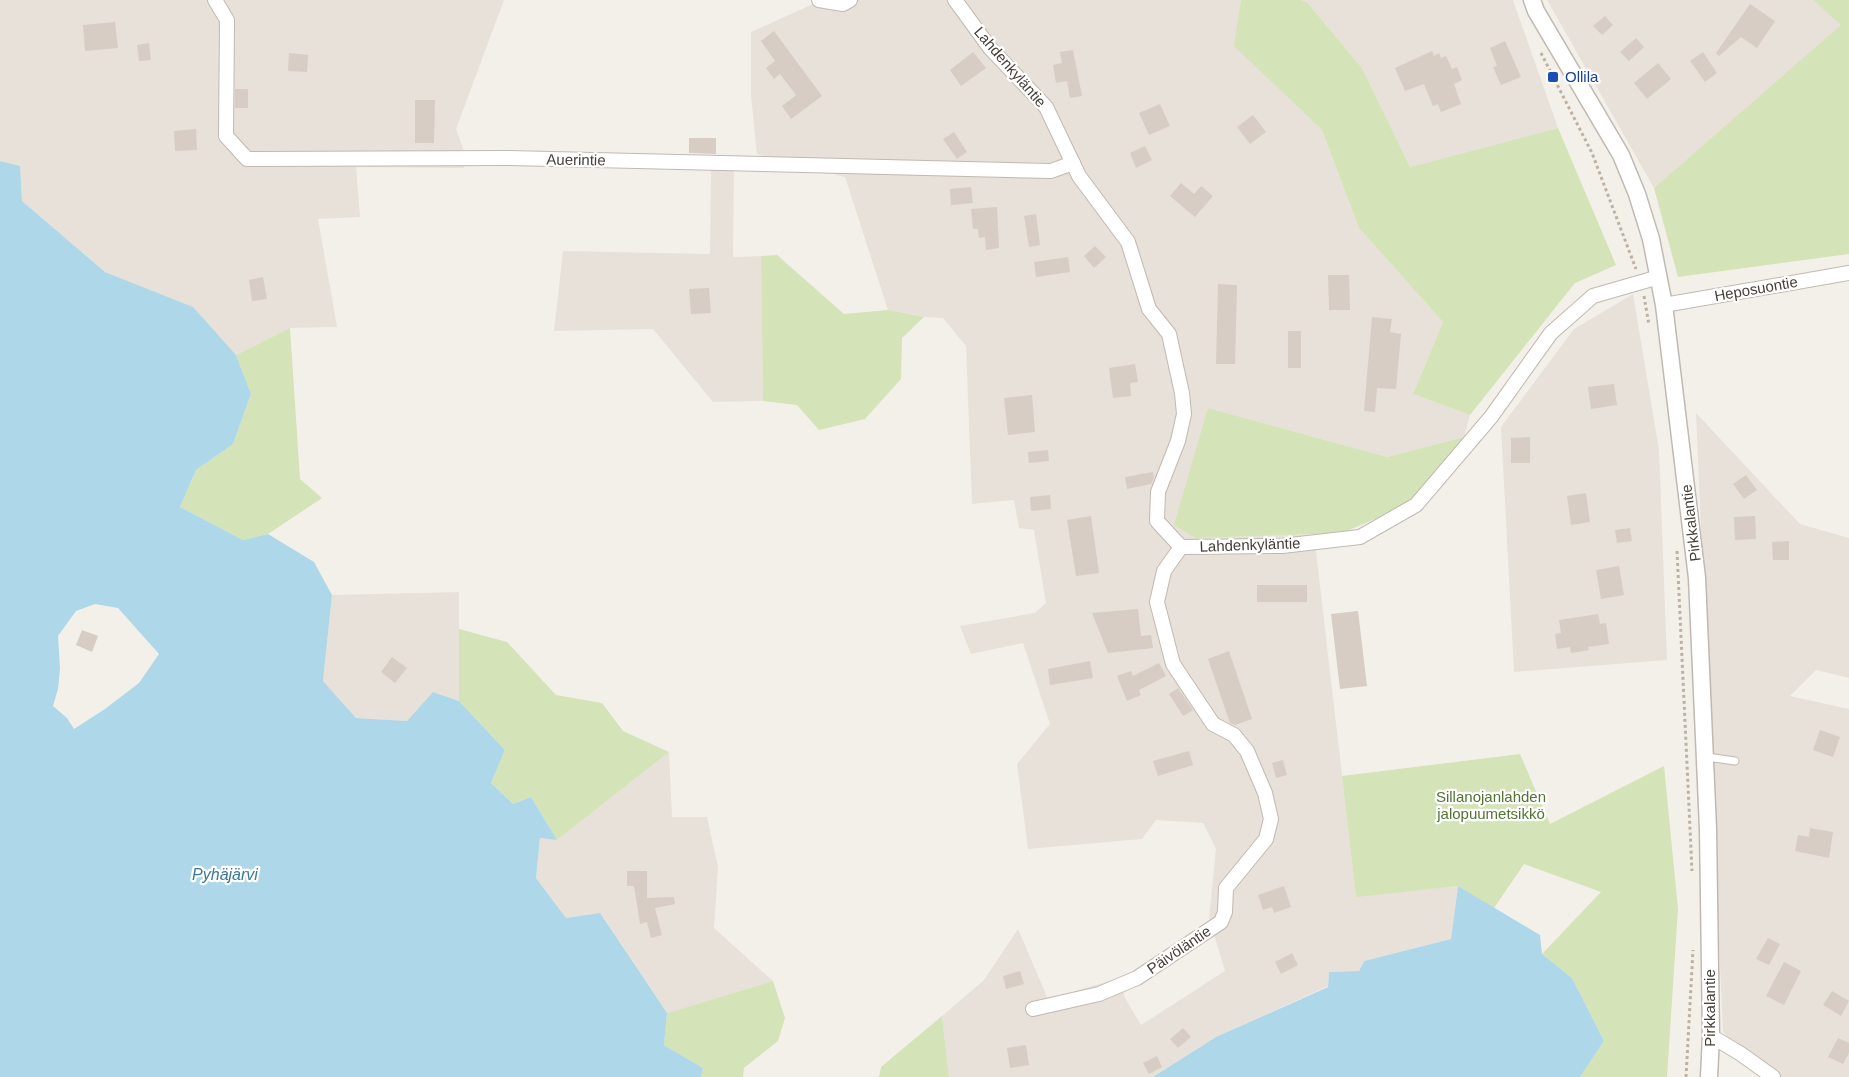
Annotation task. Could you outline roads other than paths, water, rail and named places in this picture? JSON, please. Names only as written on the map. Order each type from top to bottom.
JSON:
[{"type":"street","name":"Auerintie","points":[[215,0],[227,21],[226,136],[247,159],[509,158],[1051,171],[1073,163]]},
{"type":"street","points":[[819,0],[843,4],[850,0]]},
{"type":"street","name":"Lahdenkyläntie","points":[[955,0],[990,48],[1046,107],[1079,176],[1128,242],[1149,309],[1169,334],[1182,393],[1184,414],[1178,441],[1158,492],[1157,521],[1181,547],[1282,546],[1360,537],[1416,506],[1491,417],[1551,333],[1593,296],[1641,281],[1659,278]]},
{"type":"street","name":"Pirkkalantie","points":[[1532,0],[1621,155],[1637,194],[1651,239],[1664,305],[1697,578],[1708,829],[1711,1036],[1708,1077]]},
{"type":"street","name":"Heposuontie","points":[[1664,305],[1849,273]]},
{"type":"street","name":"Päivöläntie","points":[[1034,1010],[1099,994],[1137,978],[1221,922],[1225,912],[1226,888],[1266,839],[1270,819],[1265,793],[1247,751],[1234,735],[1213,724],[1173,664],[1157,602],[1164,571],[1181,547]]},
{"type":"street","points":[[1711,1036],[1773,1077]]},
{"type":"lane","points":[[1704,757],[1735,762]]},
{"type":"water","name":"Pyhäjärvi","points":[[0,161],[20,166],[22,201],[105,272],[193,307],[236,355],[251,394],[233,444],[196,470],[180,507],[243,540],[268,534],[314,562],[332,595],[323,681],[356,718],[407,721],[433,692],[459,701],[505,750],[491,783],[513,804],[531,797],[557,840],[540,838],[536,878],[566,918],[600,913],[667,1013],[664,1045],[703,1068],[701,1077],[0,1077]],"holes":[[[95,604],[118,608],[159,654],[139,683],[74,729],[67,718],[53,706],[60,669],[58,636],[76,611]]]},
{"type":"water","points":[[1458,886],[1540,935],[1542,954],[1572,978],[1604,1041],[1580,1077],[1153,1077],[1216,1037],[1328,987],[1329,972],[1359,971],[1364,961],[1451,939]]},
{"type":"place","name":"Ollila","points":[[1553,77]]},
{"type":"park label","name":"Sillanojanlahden jalopuumetsikkö","points":[[1491,806]]}]
